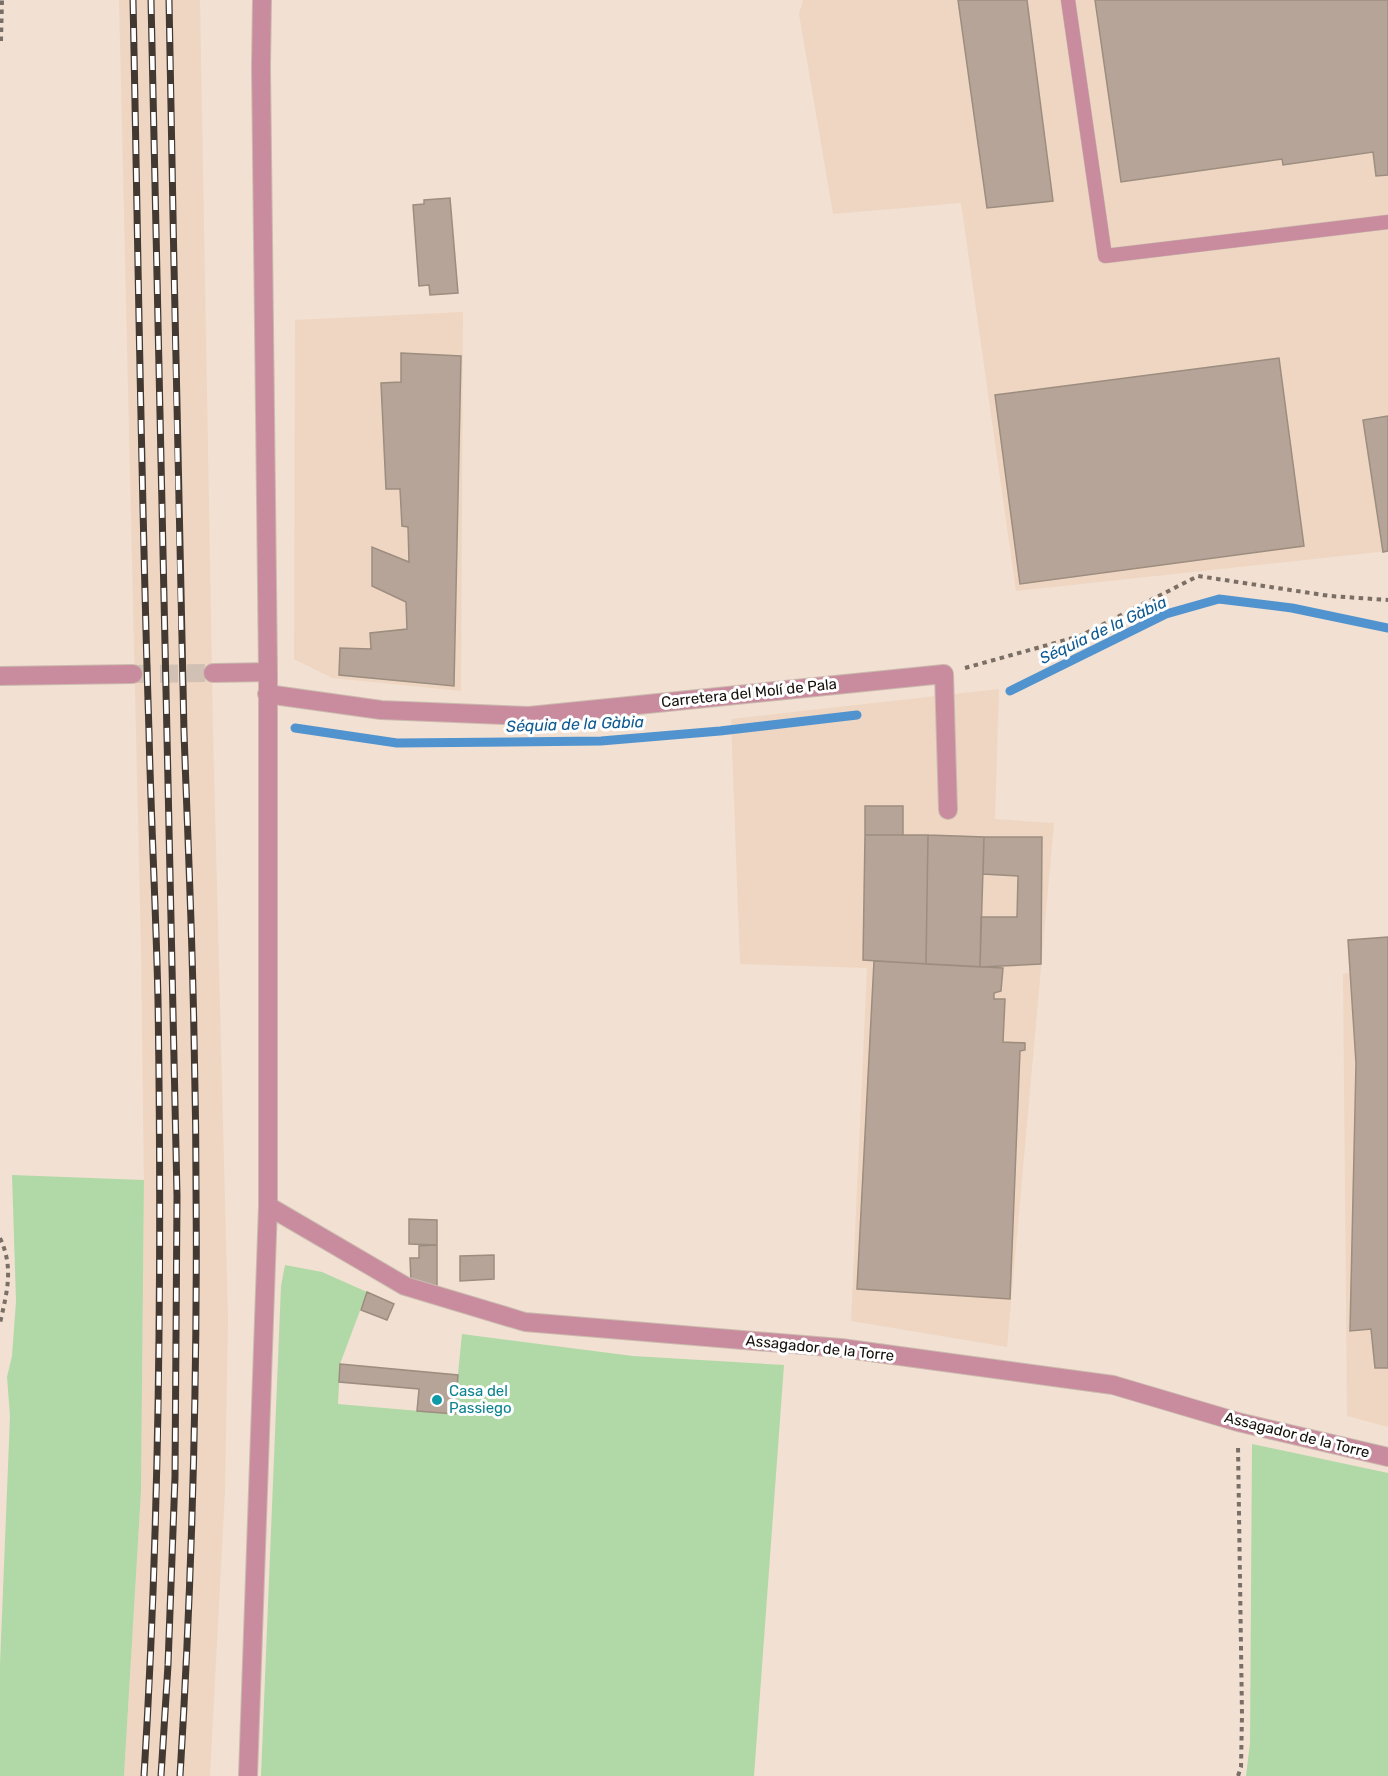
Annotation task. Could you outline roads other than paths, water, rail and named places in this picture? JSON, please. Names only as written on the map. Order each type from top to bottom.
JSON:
[{"type":"street","points":[[248,1776],[268,1206],[268,672],[262,0]]},
{"type":"street","points":[[213,673],[268,672]]},
{"type":"street","points":[[0,676],[133,674]]},
{"type":"street","name":"Carretera del Molí de Pala","points":[[267,694],[381,710],[529,716],[944,674],[948,810]]},
{"type":"street","name":"Assagador de la Torre","points":[[268,1206],[405,1286],[525,1322],[841,1348],[1113,1385],[1238,1422],[1388,1457]]},
{"type":"lane","points":[[1068,0],[1105,256],[1388,222]]},
{"type":"waterway","name":"Séquia de la Gàbia","points":[[1010,691],[1166,614],[1219,599],[1292,608],[1388,628]]},
{"type":"waterway","name":"Séquia de la Gàbia","points":[[295,728],[397,743],[601,741],[720,731],[857,715]]},
{"type":"tunnel","points":[[133,674],[213,673]]},
{"type":"railway","points":[[133,0],[144,549],[159,1097],[160,1291],[157,1485],[144,1776]]},
{"type":"railway","points":[[151,0],[177,1196],[175,1477],[168,1665],[161,1776]]},
{"type":"railway","points":[[169,0],[179,549],[192,958],[196,1187],[193,1482],[180,1776]]},
{"type":"place","name":"Casa del Passiego","points":[[437,1400]]}]
